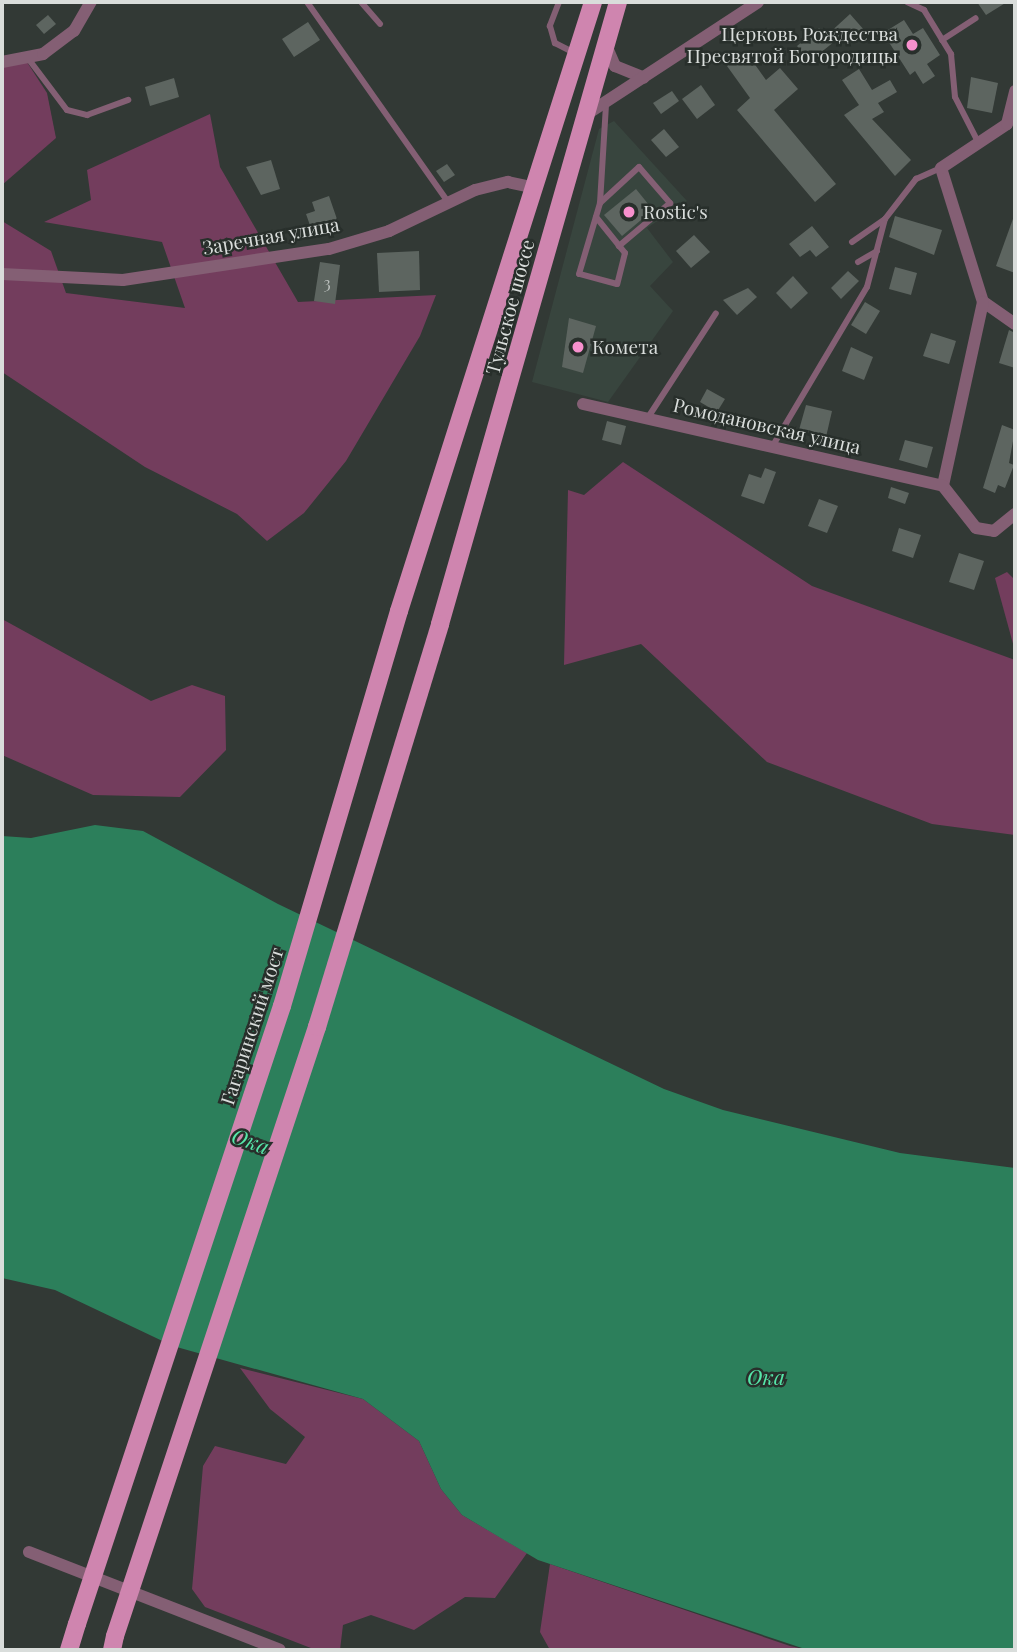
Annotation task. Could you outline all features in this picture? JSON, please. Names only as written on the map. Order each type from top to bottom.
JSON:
[{"type":"main road","name":"Тульское шоссе","points":[[399,611],[536,188],[593,2]]},
{"type":"main road","name":"Тульское шоссе","points":[[113,1646],[317,1027],[440,624],[618,2]]},
{"type":"main road","name":"Гагаринский мост","points":[[69,1650],[282,1006],[399,611]]},
{"type":"street","points":[[2,62],[27,57],[74,31],[90,2]]},
{"type":"street","points":[[584,116],[606,106],[758,2]]},
{"type":"street","points":[[606,43],[615,66],[644,78]]},
{"type":"street","points":[[1015,91],[1007,124],[980,147],[941,168],[983,302],[943,486],[976,528],[994,531],[1015,514]]},
{"type":"street","name":"Заречная улица","points":[[2,274],[123,280],[329,249],[389,231],[448,202],[508,182],[536,188]]},
{"type":"street","points":[[983,302],[1015,324]]},
{"type":"street","name":"Ромодановская улица","points":[[583,404],[943,486]]},
{"type":"street","points":[[29,1552],[280,1650]]},
{"type":"lane","points":[[307,2],[448,202]]},
{"type":"lane","points":[[361,2],[380,24]]},
{"type":"lane","points":[[559,2],[550,26],[555,43],[576,54]]},
{"type":"lane","points":[[907,2],[924,10],[951,54],[955,97],[980,147]]},
{"type":"lane","points":[[942,40],[976,18]]},
{"type":"lane","points":[[27,57],[67,110],[86,115],[128,100]]},
{"type":"lane","points":[[596,217],[625,253],[617,284],[579,274],[600,203],[606,106]]},
{"type":"lane","points":[[600,203],[639,167],[670,203],[620,246]]},
{"type":"lane","points":[[852,242],[885,219],[916,179],[941,168]]},
{"type":"lane","points":[[772,447],[867,287],[885,219]]},
{"type":"lane","points":[[858,262],[877,251]]},
{"type":"lane","points":[[647,419],[716,313]]},
{"type":"shaded area","points":[[25,59],[47,93],[56,138],[2,185],[2,61]]},
{"type":"shaded area","points":[[210,114],[220,167],[298,302],[436,295],[420,336],[346,461],[304,513],[267,541],[237,514],[145,467],[2,372],[2,221],[51,251],[66,293],[185,308],[162,242],[44,222],[91,200],[87,170]]},
{"type":"shaded area","points":[[614,121],[687,201],[647,228],[673,262],[650,286],[673,311],[608,402],[532,382],[599,129]]},
{"type":"shaded area","points":[[623,462],[812,586],[1015,660],[1015,835],[932,824],[767,762],[641,644],[564,665],[568,490],[584,495]]},
{"type":"shaded area","points":[[1007,572],[1015,580],[1015,651],[995,578]]},
{"type":"shaded area","points":[[2,619],[151,701],[192,685],[225,696],[226,750],[180,797],[93,795],[2,755]]},
{"type":"shaded area","points":[[240,1368],[363,1399],[419,1441],[441,1489],[462,1515],[527,1553],[495,1598],[465,1597],[414,1630],[371,1615],[343,1625],[340,1650],[316,1650],[205,1607],[192,1589],[203,1466],[215,1446],[286,1464],[305,1437],[270,1409]]},
{"type":"shaded area","points":[[550,1564],[808,1650],[550,1650],[540,1632]]},
{"type":"water","name":"Ока","points":[[95,825],[143,831],[278,904],[664,1089],[723,1110],[900,1153],[1015,1168],[1015,1650],[808,1650],[538,1560],[462,1515],[441,1489],[419,1441],[363,1399],[173,1346],[55,1290],[2,1278],[2,836],[31,838]]},
{"type":"building","points":[[977,2],[1007,2],[986,15]]},
{"type":"building","points":[[850,14],[865,31],[853,42],[845,33],[809,62],[797,46],[819,28],[826,36]]},
{"type":"building","points":[[48,15],[56,24],[44,34],[36,25]]},
{"type":"building","name":"Церковь Рождества Пресвятой Богородицы","points":[[904,20],[913,34],[923,28],[940,55],[927,64],[935,76],[923,84],[915,71],[910,75],[883,33]]},
{"type":"building","points":[[308,22],[320,40],[294,57],[282,39]]},
{"type":"building","points":[[746,52],[766,80],[780,68],[798,89],[774,110],[836,184],[815,202],[737,110],[750,98],[727,66]]},
{"type":"building","points":[[859,69],[872,90],[890,80],[897,92],[878,103],[884,112],[872,119],[911,160],[895,176],[844,115],[859,105],[842,80]]},
{"type":"building","points":[[971,77],[998,83],[992,113],[967,108]]},
{"type":"building","points":[[174,78],[179,97],[150,106],[145,87]]},
{"type":"building","points":[[701,85],[715,105],[697,119],[682,99]]},
{"type":"building","points":[[672,91],[679,101],[661,114],[653,103]]},
{"type":"building","points":[[664,129],[679,147],[666,157],[651,140]]},
{"type":"building","points":[[271,160],[280,189],[261,195],[246,167]]},
{"type":"building","points":[[447,164],[455,175],[444,182],[436,171]]},
{"type":"building","name":"Rostic's","points":[[636,189],[653,210],[622,236],[604,215]]},
{"type":"building","points":[[329,196],[338,222],[312,231],[306,214],[315,211],[312,202]]},
{"type":"building","points":[[895,216],[942,230],[934,255],[889,237]]},
{"type":"building","points":[[1015,216],[1015,273],[996,266]]},
{"type":"building","points":[[812,226],[829,247],[816,257],[810,250],[800,257],[789,244]]},
{"type":"building","points":[[694,235],[710,252],[691,268],[676,251]]},
{"type":"building","points":[[419,251],[420,290],[379,292],[377,253]]},
{"type":"building","points":[[320,262],[340,265],[335,304],[314,301]]},
{"type":"building","points":[[895,267],[917,273],[911,295],[889,289]]},
{"type":"building","points":[[848,271],[859,281],[841,299],[831,288]]},
{"type":"building","points":[[793,276],[808,293],[791,309],[776,293]]},
{"type":"building","points":[[748,288],[757,297],[737,315],[723,300]]},
{"type":"building","points":[[865,302],[880,311],[866,334],[851,325]]},
{"type":"building","points":[[569,318],[596,326],[583,373],[562,367]]},
{"type":"building","points":[[1009,330],[1015,333],[1015,368],[999,363]]},
{"type":"building","points":[[931,333],[956,341],[949,364],[923,356]]},
{"type":"building","points":[[851,347],[873,357],[864,380],[842,371]]},
{"type":"building","points":[[707,389],[725,399],[717,412],[700,402]]},
{"type":"building","points":[[806,405],[832,411],[826,437],[799,430]]},
{"type":"building","points":[[607,421],[626,426],[621,445],[602,440]]},
{"type":"building","points":[[1002,425],[1015,430],[1009,463],[1014,465],[1005,488],[998,485],[995,493],[983,488]]},
{"type":"building","points":[[905,440],[933,447],[927,468],[899,460]]},
{"type":"building","points":[[765,468],[776,472],[764,504],[741,496],[749,474],[761,478]]},
{"type":"building","points":[[891,487],[909,493],[905,504],[888,498]]},
{"type":"building","points":[[819,499],[838,506],[827,533],[808,526]]},
{"type":"building","points":[[899,528],[921,535],[913,558],[892,551]]},
{"type":"building","points":[[959,553],[984,561],[974,590],[949,582]]},
{"type":"place","name":"Церковь Рождества Пресвятой Богородицы","points":[[912,45]]},
{"type":"place","name":"Rostic's","points":[[629,212]]},
{"type":"place","name":"Комета","points":[[578,347]]}]
